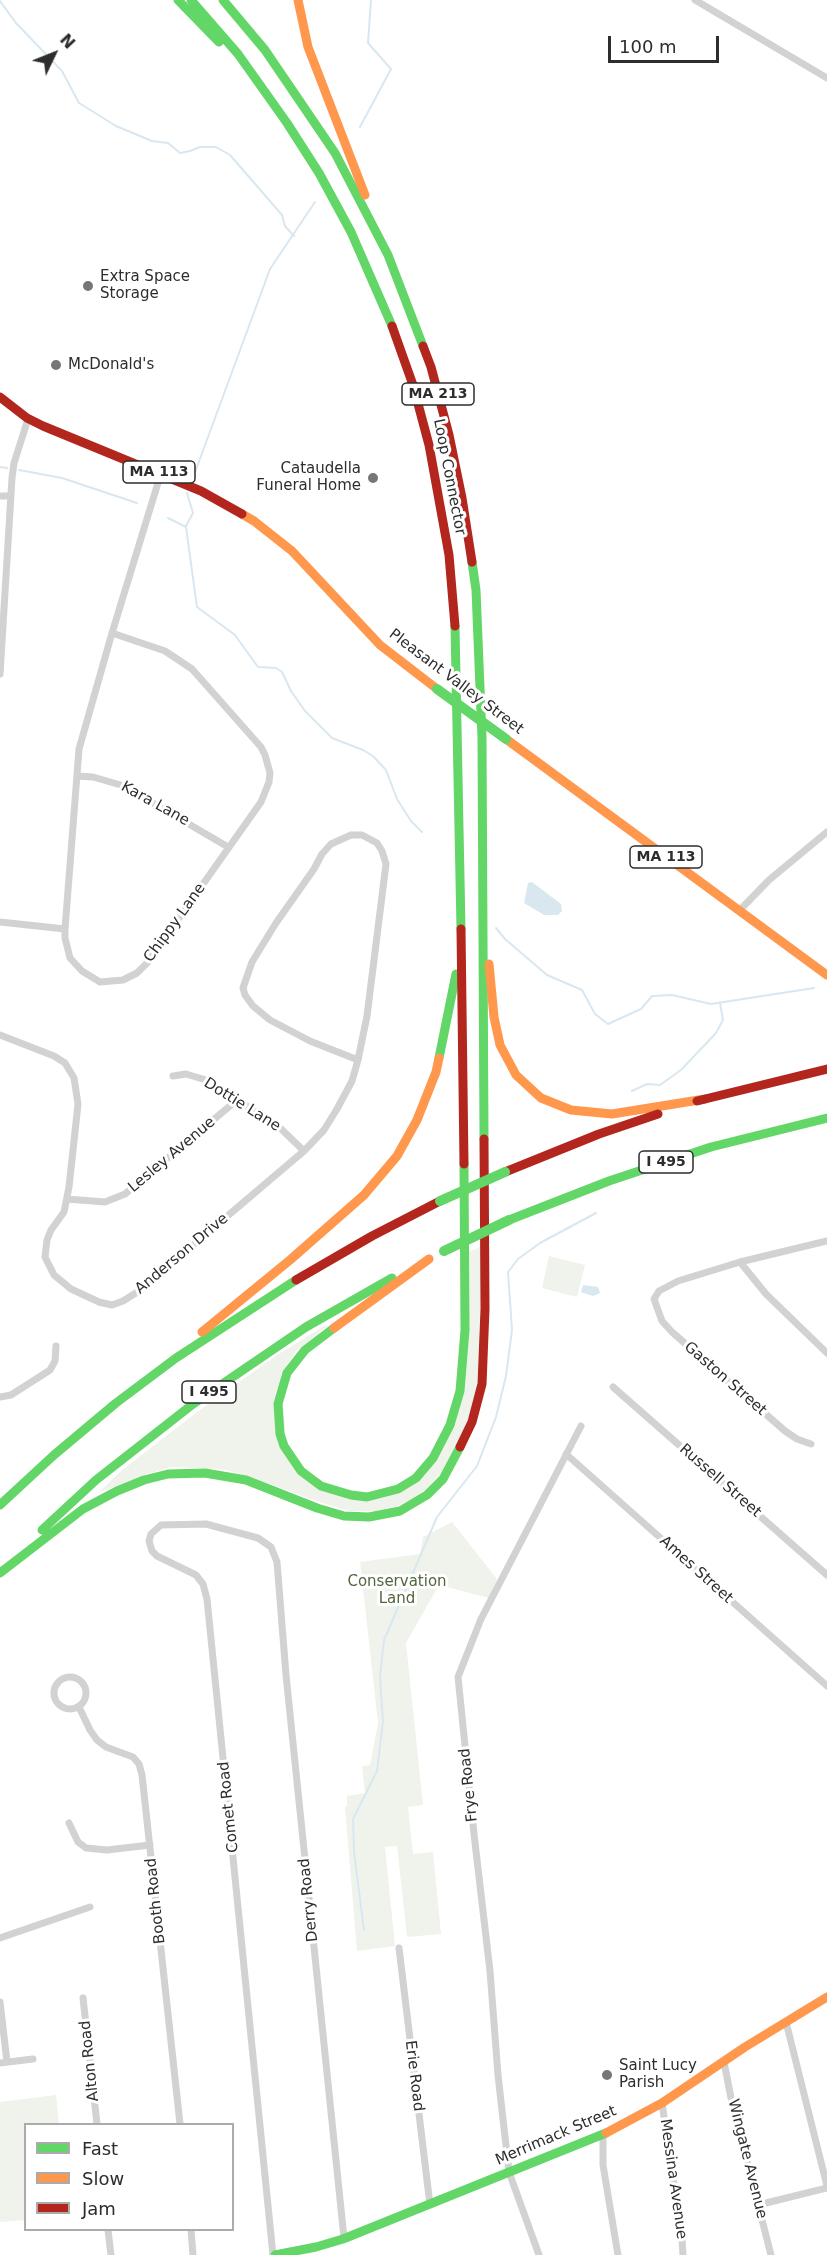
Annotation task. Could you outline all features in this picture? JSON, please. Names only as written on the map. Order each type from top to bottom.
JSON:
[{"type":"main road","points":[[178,0],[254,77]]},
{"type":"main road","name":"Loop Connector","points":[[191,0],[238,54],[319,173],[351,232],[387,312],[413,385],[429,445],[449,555],[457,652],[461,952]]},
{"type":"main road","name":"Loop Connector","points":[[223,0],[265,50],[335,153],[388,255],[431,367],[449,435],[462,498],[476,590],[482,737],[481,843]]},
{"type":"main road","points":[[298,0],[308,47],[317,74],[388,255]]},
{"type":"main road","name":"Pleasant Valley Street","points":[[0,397],[28,419],[161,473],[222,501],[267,530],[299,559],[380,645],[436,689],[827,975]]},
{"type":"main road","points":[[481,843],[497,1036],[506,1061],[521,1082],[534,1094],[551,1103],[571,1110],[594,1113],[624,1113],[705,1099]]},
{"type":"main road","points":[[0,1572],[83,1509],[117,1491],[144,1480],[168,1474],[205,1473],[246,1479],[317,1508],[354,1517],[386,1515],[412,1506],[436,1487],[451,1467],[472,1422],[480,1393],[484,1354],[481,843]]},
{"type":"main road","points":[[429,1259],[305,1350],[287,1373],[278,1404],[280,1434],[284,1446],[301,1471],[321,1486],[367,1497],[398,1489],[416,1478],[433,1458],[456,1408],[463,1368],[465,1337],[461,952]]},
{"type":"main road","points":[[176,1358],[204,1330],[364,1196],[397,1156],[417,1120],[436,1072],[461,952]]},
{"type":"main road","name":"I 495","points":[[0,1505],[72,1440],[176,1358],[312,1269],[372,1236],[440,1201],[599,1134],[705,1099],[827,1069]]},
{"type":"main road","name":"I 495","points":[[0,1572],[96,1480],[193,1404],[306,1327],[429,1259],[509,1220],[620,1177],[711,1147],[827,1118]]},
{"type":"main road","name":"Merrimack Street","points":[[274,2255],[312,2251],[603,2135],[662,2103],[827,1997]]},
{"type":"street","points":[[695,0],[827,78]]},
{"type":"street","points":[[0,674],[14,463],[28,419]]},
{"type":"street","name":"Chippy Lane","points":[[112,633],[165,651],[192,669],[255,741],[265,755],[270,773],[265,792],[201,889],[148,962],[137,973],[123,980],[100,982],[75,965],[70,958],[64,938],[76,776],[80,743],[112,633],[161,473]]},
{"type":"street","points":[[0,496],[11,496]]},
{"type":"street","name":"Kara Lane","points":[[76,776],[93,777],[124,786],[228,847]]},
{"type":"street","points":[[739,911],[796,856],[827,832]]},
{"type":"street","name":"Anderson Drive","points":[[0,1035],[54,1056],[65,1063],[74,1078],[78,1104],[67,1199],[64,1212],[47,1240],[45,1257],[54,1275],[71,1289],[99,1302],[112,1305],[139,1291],[304,1151],[324,1130],[337,1109],[351,1081],[358,1060],[367,1016],[386,864],[377,843],[362,835],[351,835],[331,844],[322,854],[252,962],[243,988],[253,1006],[289,1032],[358,1060]]},
{"type":"street","points":[[0,922],[65,929]]},
{"type":"street","name":"Dottie Lane","points":[[173,1076],[186,1074],[206,1080],[278,1126],[304,1151]]},
{"type":"street","name":"Lesley Avenue","points":[[67,1199],[93,1203],[116,1200],[139,1184],[237,1100]]},
{"type":"street","points":[[827,1241],[740,1262],[765,1294],[827,1353]]},
{"type":"street","name":"Gaston Street","points":[[740,1262],[659,1291],[654,1299],[662,1321],[785,1431],[797,1439],[811,1443]]},
{"type":"street","points":[[0,1397],[11,1395],[50,1370],[55,1361],[56,1346]]},
{"type":"street","name":"Russell Street","points":[[613,1387],[827,1575]]},
{"type":"street","name":"Frye Road","points":[[538,2253],[509,2172],[458,1677],[482,1619],[581,1426]]},
{"type":"street","name":"Ames Street","points":[[566,1454],[827,1686]]},
{"type":"street","name":"Comet Road","points":[[274,2255],[207,1599],[200,1580],[181,1567],[157,1556],[150,1548],[149,1538],[152,1531],[161,1525],[199,1523],[213,1525],[264,1540],[271,1547],[277,1562]]},
{"type":"street","name":"Derry Road","points":[[277,1562],[286,1675],[344,2238]]},
{"type":"street","points":[[76,1677],[85,1685],[86,1697],[79,1707],[66,1708],[56,1700],[55,1687],[64,1678],[76,1677]]},
{"type":"street","name":"Booth Road","points":[[79,1707],[97,1740],[106,1747],[133,1757],[141,1767],[180,2123]]},
{"type":"street","points":[[69,1823],[81,1846],[93,1850],[150,1845]]},
{"type":"street","points":[[0,1938],[90,1907]]},
{"type":"street","name":"Erie Road","points":[[399,1948],[430,2205]]},
{"type":"street","name":"Alton Road","points":[[83,1998],[97,2123]]},
{"type":"street","points":[[0,2002],[4,2062],[33,2059]]},
{"type":"street","points":[[758,2205],[827,2187],[786,2022]]},
{"type":"street","name":"Wingate Avenue","points":[[724,2062],[771,2255]]},
{"type":"street","name":"Messina Avenue","points":[[662,2103],[683,2255]]},
{"type":"street","points":[[603,2135],[603,2165],[618,2255]]},
{"type":"street","points":[[108,2231],[111,2255]]},
{"type":"street","points":[[191,2231],[194,2255]]},
{"type":"street","points":[[528,2255],[538,2253]]},
{"type":"green space","points":[[482,1246],[477,1396],[451,1463],[421,1494],[400,1505],[376,1511],[349,1511],[221,1469],[171,1467],[98,1493],[122,1470],[197,1412],[277,1355],[326,1325],[295,1352],[281,1375],[287,1457],[342,1496],[408,1486],[456,1422],[469,1252]]},
{"type":"green space","points":[[549,1256],[585,1265],[577,1297],[542,1288]]},
{"type":"green space","name":"Conservation Land","points":[[452,1522],[497,1579],[489,1598],[439,1585],[406,1643],[423,1805],[408,1807],[413,1854],[433,1852],[441,1934],[407,1937],[397,1846],[385,1847],[395,1946],[357,1951],[345,1807],[347,1796],[365,1793],[362,1766],[370,1765],[378,1723],[360,1562],[420,1554],[423,1537]]},
{"type":"green space","points":[[56,2095],[59,2123],[24,2123],[24,2220],[0,2222],[0,2102]]},
{"type":"shaded area","points":[[532,882],[561,904],[562,911],[558,915],[544,915],[524,903],[528,883]]},
{"type":"shaded area","points":[[583,1285],[598,1287],[600,1293],[593,1296],[581,1292]]},
{"type":"waterway","points":[[360,127],[391,69],[368,43],[371,0]]},
{"type":"waterway","points":[[0,1],[16,23],[62,71],[79,103],[116,126],[152,141],[168,143],[180,153],[200,147],[216,147],[230,155],[282,215],[285,226],[294,236]]},
{"type":"waterway","points":[[194,475],[270,269],[315,202]]},
{"type":"waterway","points":[[0,467],[7,468]]},
{"type":"waterway","points":[[19,470],[62,478],[137,503]]},
{"type":"waterway","points":[[186,526],[193,513],[187,493]]},
{"type":"waterway","points":[[168,518],[186,527],[197,607],[235,635],[258,667],[276,668],[282,672],[291,691],[305,711],[332,738],[373,756],[386,770],[397,799],[411,821],[422,832]]},
{"type":"waterway","points":[[496,928],[505,939],[547,975],[582,990],[595,1014],[608,1024],[641,1009],[652,996],[672,995],[711,1004],[814,988]]},
{"type":"waterway","points":[[632,1091],[647,1084],[660,1085],[681,1070],[716,1033],[723,1020],[720,1003]]},
{"type":"waterway","points":[[364,1930],[354,1852],[353,1819],[377,1771],[383,1721],[380,1677],[384,1640],[437,1517],[477,1466],[496,1417],[506,1376],[512,1330],[508,1272],[518,1259],[540,1243],[596,1213]]},
{"type":"traffic: fast","points":[[178,0],[219,42]]},
{"type":"traffic: fast","points":[[191,0],[238,54],[319,173],[351,232],[392,326]]},
{"type":"traffic: fast","points":[[223,0],[265,50],[335,153],[388,255],[423,346]]},
{"type":"traffic: fast","points":[[472,562],[476,590],[482,737],[484,1139]]},
{"type":"traffic: fast","points":[[455,626],[461,929]]},
{"type":"traffic: fast","points":[[437,689],[506,739]]},
{"type":"traffic: fast","points":[[439,1058],[456,974]]},
{"type":"traffic: fast","points":[[509,1220],[609,1181],[711,1147],[827,1118]]},
{"type":"traffic: fast","points":[[334,1328],[305,1350],[287,1373],[278,1404],[280,1434],[284,1446],[301,1471],[321,1486],[367,1497],[398,1489],[416,1478],[433,1458],[450,1425],[460,1391],[465,1330],[464,1164]]},
{"type":"traffic: fast","points":[[440,1201],[505,1172]]},
{"type":"traffic: fast","points":[[444,1251],[509,1220]]},
{"type":"traffic: fast","points":[[42,1530],[96,1480],[193,1404],[306,1327],[392,1278]]},
{"type":"traffic: fast","points":[[0,1505],[54,1455],[116,1403],[176,1358],[296,1280]]},
{"type":"traffic: fast","points":[[0,1573],[83,1509],[144,1480],[168,1474],[205,1473],[246,1480],[317,1508],[344,1516],[369,1517],[400,1511],[427,1495],[443,1479],[460,1447]]},
{"type":"traffic: fast","points":[[275,2255],[343,2239],[606,2133]]},
{"type":"traffic: slow","points":[[298,0],[308,47],[365,195]]},
{"type":"traffic: slow","points":[[242,514],[292,551],[380,645],[437,689]]},
{"type":"traffic: slow","points":[[506,739],[827,975]]},
{"type":"traffic: slow","points":[[489,964],[494,1017],[500,1045],[516,1075],[541,1098],[571,1110],[612,1114],[705,1099]]},
{"type":"traffic: slow","points":[[202,1332],[290,1260],[364,1195],[397,1156],[417,1120],[436,1072],[439,1058]]},
{"type":"traffic: slow","points":[[334,1328],[429,1259]]},
{"type":"traffic: slow","points":[[606,2133],[662,2103],[745,2047],[827,1997]]},
{"type":"traffic: jam","points":[[392,326],[413,385],[429,445],[449,555],[455,626]]},
{"type":"traffic: jam","points":[[423,346],[449,435],[472,562]]},
{"type":"traffic: jam","points":[[0,397],[27,418],[43,426],[201,491],[242,514]]},
{"type":"traffic: jam","points":[[461,929],[464,1164]]},
{"type":"traffic: jam","points":[[697,1101],[827,1069]]},
{"type":"traffic: jam","points":[[505,1172],[599,1134],[658,1114]]},
{"type":"traffic: jam","points":[[460,1447],[472,1422],[482,1384],[485,1309],[484,1139]]},
{"type":"traffic: jam","points":[[296,1280],[372,1236],[440,1201]]},
{"type":"place","name":"Extra Space Storage","points":[[88,286]]},
{"type":"place","name":"McDonald's","points":[[56,365]]},
{"type":"place","name":"Cataudella Funeral Home","points":[[373,478]]},
{"type":"place","name":"Saint Lucy Parish","points":[[607,2075]]}]
